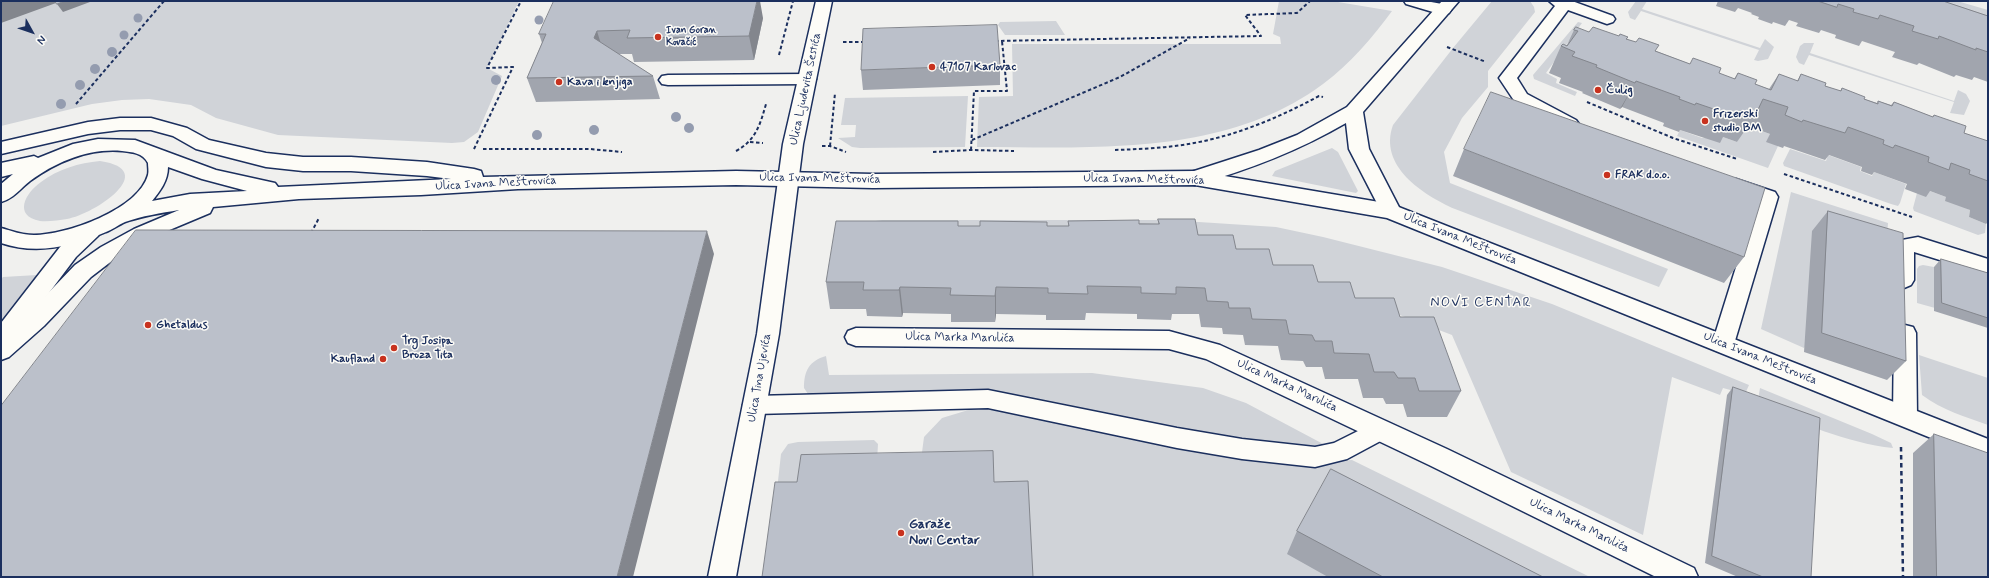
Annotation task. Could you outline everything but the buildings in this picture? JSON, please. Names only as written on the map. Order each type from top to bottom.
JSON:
[{"type":"main road","name":"Ulica Ljudevita Šestića","points":[[789,178],[793,144],[824,1]]},
{"type":"main road","points":[[1195,178],[1266,155],[1304,139],[1354,111],[1447,5]]},
{"type":"main road","points":[[1354,111],[1359,149],[1391,211]]},
{"type":"main road","points":[[1,148],[88,128],[120,124],[151,124],[180,132],[204,145],[266,160],[303,164],[351,164],[427,169],[518,182]]},
{"type":"main road","name":"Ulica Ivana Meštrovića","points":[[1,170],[54,158],[78,150],[115,144],[139,147],[186,169],[215,178],[299,192]]},
{"type":"main road","name":"Ulica Ivana Meštrovića","points":[[1,235],[16,241],[38,242],[64,239],[90,231],[118,217],[137,203],[151,189],[158,175],[158,163],[151,153]]},
{"type":"main road","name":"Ulica Ivana Meštrovića","points":[[1,195],[27,173],[54,158]]},
{"type":"main road","name":"Ulica Ivana Meštrovića","points":[[118,217],[167,204],[190,201],[227,200],[299,192],[333,192],[518,182],[789,178],[873,181],[1195,178],[1391,211],[1988,450]]},
{"type":"main road","name":"Ulica Tina Ujevića","points":[[722,577],[768,334],[789,178]]},
{"type":"main road","points":[[1,351],[36,320],[83,271],[109,252],[141,234],[179,217],[227,200]]},
{"type":"main road","points":[[1,340],[68,252],[90,231]]},
{"type":"main road","name":"Ulica Marka Marulića","points":[[856,337],[1169,340],[1212,351],[1380,430],[1684,577]]},
{"type":"lane","points":[[1412,1],[1447,5]]},
{"type":"lane","points":[[1588,130],[1566,122],[1521,98],[1508,78],[1561,2],[1607,19]]},
{"type":"lane","points":[[668,80],[807,79]]},
{"type":"lane","points":[[1723,181],[1768,197],[1723,344]]},
{"type":"lane","points":[[1905,416],[1904,249],[1909,245],[1918,244],[1988,267]]},
{"type":"lane","points":[[755,405],[988,399],[1199,442],[1278,454],[1315,457],[1339,452],[1380,430]]},
{"type":"path","points":[[75,105],[164,1]]},
{"type":"path","points":[[474,149],[513,67],[487,68],[521,1]]},
{"type":"path","points":[[994,41],[1261,36],[1245,15],[1297,13],[1310,1]]},
{"type":"path","points":[[972,140],[1120,77],[1191,37]]},
{"type":"path","points":[[971,150],[974,91],[1007,91],[1002,41]]},
{"type":"path","points":[[840,42],[871,42]]},
{"type":"path","points":[[1447,47],[1486,63]]},
{"type":"path","points":[[1109,150],[1177,146],[1222,136],[1262,124],[1293,111],[1319,96]]},
{"type":"path","points":[[1581,100],[1673,138],[1741,160]]},
{"type":"path","points":[[830,146],[853,153]]},
{"type":"path","points":[[928,152],[971,150],[1017,151]]},
{"type":"path","points":[[1779,173],[1913,218]]},
{"type":"path","points":[[304,233],[311,233],[333,192]]},
{"type":"path","points":[[1901,439],[1903,577]]},
{"type":"shaded area","points":[[1,1],[519,1],[487,68],[502,76],[478,132],[464,142],[452,143],[278,135],[216,118],[191,105],[149,99],[122,100],[92,104],[1,126]]},
{"type":"shaded area","points":[[1279,1],[1332,1],[1392,11],[1360,50],[1323,84],[1285,108],[1244,125],[1201,136],[1157,143],[1112,146],[977,147],[979,97],[1013,96],[1012,44],[1281,44],[1280,37],[1273,34]]},
{"type":"shaded area","points":[[1492,1],[1530,1],[1535,12],[1488,71],[1488,87],[1462,118],[1444,152],[1450,183],[1668,269],[1659,287],[1455,209],[1430,196],[1417,187],[1406,177],[1398,166],[1392,153],[1390,140],[1393,125]]},
{"type":"shaded area","points":[[1636,1],[1647,1],[1642,9],[1760,48],[1765,39],[1774,47],[1768,59],[1758,61],[1754,60],[1759,50],[1641,11],[1635,20],[1630,18],[1628,12]]},
{"type":"shaded area","points":[[1926,1],[1957,1],[1988,10],[1988,19]]},
{"type":"shaded area","points":[[1056,21],[1065,35],[1005,35],[998,25],[1000,22]]},
{"type":"shaded area","points":[[1578,22],[1582,23],[1546,73],[1557,79],[1556,83],[1577,92],[1575,96],[1534,79],[1533,75]]},
{"type":"shaded area","points":[[1804,43],[1814,43],[1810,53],[1954,101],[1958,90],[1966,94],[1970,101],[1964,115],[1950,113],[1954,102],[1809,55],[1804,65],[1799,63],[1796,57],[1800,46]]},
{"type":"shaded area","points":[[968,96],[965,147],[860,148],[852,147],[838,138],[855,137],[856,125],[841,125],[845,98]]},
{"type":"shaded area","points":[[1745,125],[1770,134],[1778,146],[1768,168],[1677,136],[1680,130],[1702,138],[1723,137],[1737,142]]},
{"type":"shaded area","points":[[1332,148],[1338,152],[1358,191],[1356,193],[1272,176],[1275,171]]},
{"type":"shaded area","points":[[1790,149],[1826,161],[1828,155],[1861,167],[1860,171],[1872,176],[1874,172],[1906,184],[1900,203],[1898,206],[1891,204],[1784,166],[1783,163]]},
{"type":"shaded area","points":[[100,161],[117,166],[125,173],[124,182],[117,192],[106,201],[93,209],[67,219],[40,221],[27,214],[24,209],[24,204],[30,192],[41,182],[69,167]]},
{"type":"shaded area","points":[[1927,190],[1946,197],[1970,210],[1969,217],[1986,224],[1985,233],[1978,235],[1914,211],[1913,208],[1917,193]]},
{"type":"shaded area","points":[[1791,192],[1888,223],[1886,253],[1804,348],[1761,329]]},
{"type":"shaded area","points":[[1168,220],[1276,227],[1323,237],[1442,267],[1552,304],[1749,385],[1745,394],[1723,388],[1720,395],[1672,377],[1643,535],[1511,472],[1452,335],[1214,244],[875,221]]},
{"type":"shaded area","points":[[1923,265],[1934,267],[1935,308],[1917,303],[1917,269],[1919,266]]},
{"type":"shaded area","points":[[37,275],[1,320],[1,279],[3,277]]},
{"type":"shaded area","points":[[1919,355],[1988,378],[1988,425],[1946,409],[1922,395]]},
{"type":"shaded area","points":[[826,356],[829,375],[1092,373],[1203,388],[1246,403],[1327,446],[1311,447],[1221,439],[979,390],[808,394],[804,388],[806,372],[815,361]]},
{"type":"shaded area","points":[[1760,388],[1872,434],[1891,443],[1893,448],[1858,442],[1841,437],[1757,406]]},
{"type":"shaded area","points":[[975,408],[997,409],[1321,462],[1352,460],[1590,577],[1032,577],[994,490],[921,460],[924,437],[942,418]]},
{"type":"shaded area","points":[[874,440],[878,444],[877,461],[799,489],[777,490],[781,454],[788,444],[798,442]]},
{"type":"place","name":"Ivan Goran Kovačić","points":[[658,37]]},
{"type":"place","name":"47107 Karlovac","points":[[932,67]]},
{"type":"place","name":"Kava i knjiga","points":[[559,82]]},
{"type":"place","name":"Čulig","points":[[1598,90]]},
{"type":"place","name":"Frizerski studio BM","points":[[1705,121]]},
{"type":"place","name":"FRAK d.o.o.","points":[[1607,175]]},
{"type":"place","name":"Ghetaldus","points":[[148,325]]},
{"type":"place","name":"Trg Josipa Broza Tita","points":[[394,348]]},
{"type":"place","name":"Kaufland","points":[[383,359]]},
{"type":"place","name":"Garaže Novi Centar","points":[[901,533]]},
{"type":"district","name":"NOVI CENTAR","points":[[1481,303]]}]
